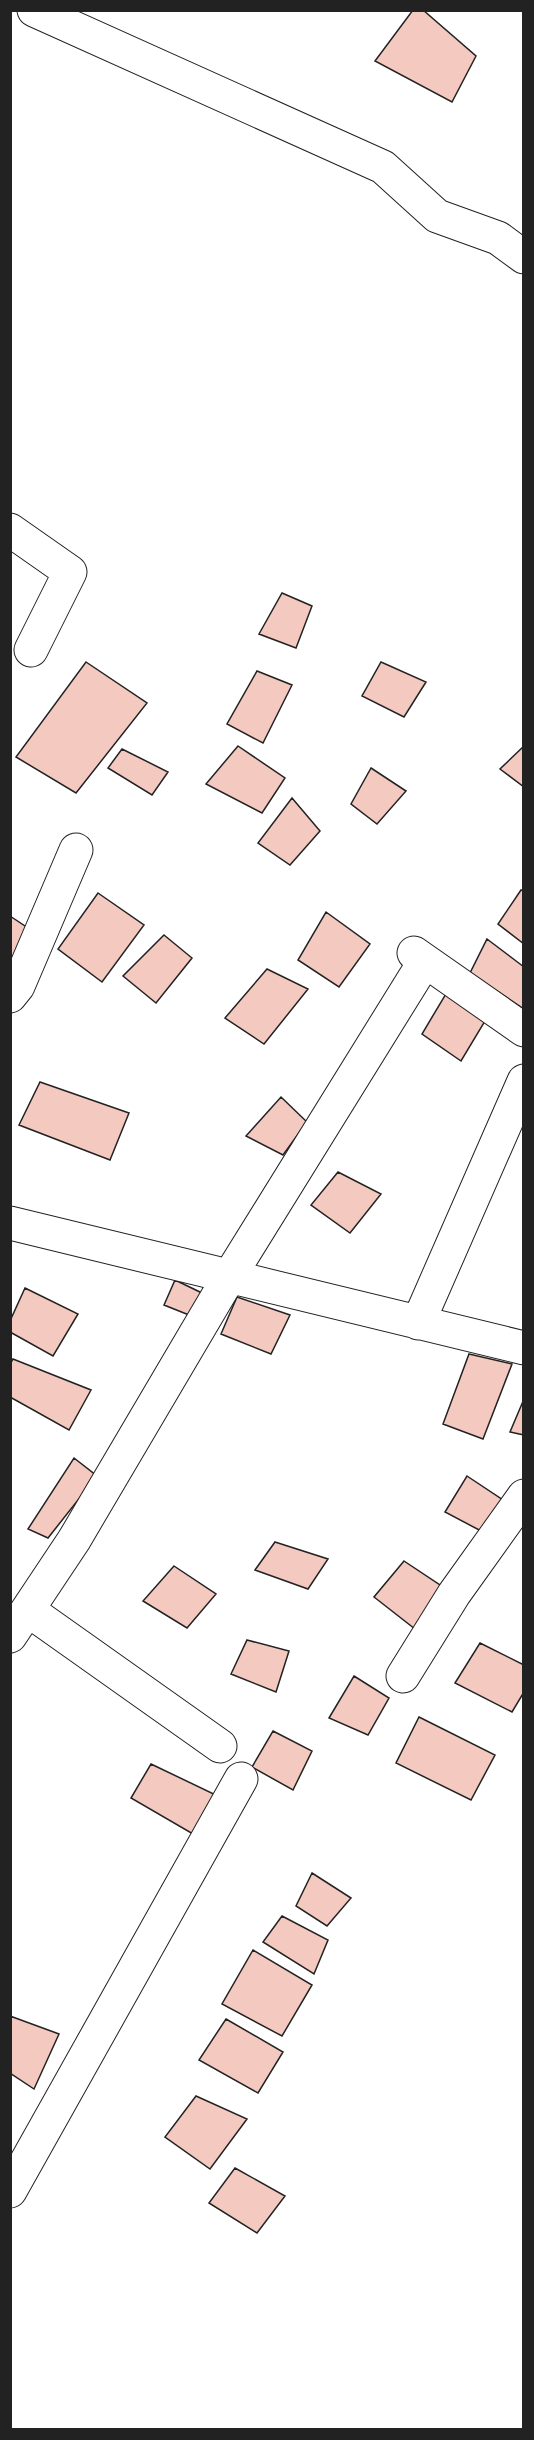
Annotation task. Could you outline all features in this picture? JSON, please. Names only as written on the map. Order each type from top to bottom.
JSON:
[{"type":"street","points":[[34,10],[383,166],[438,216],[498,238],[524,257]]},
{"type":"street","points":[[10,530],[70,572],[31,650]]},
{"type":"street","points":[[10,996],[18,986],[76,850]]},
{"type":"street","points":[[220,1746],[19,1623],[74,1540],[420,957],[524,1030]]},
{"type":"street","points":[[418,1323],[524,1081]]},
{"type":"street","points":[[10,1223],[524,1348]]},
{"type":"street","points":[[403,1676],[454,1594],[524,1496]]},
{"type":"street","points":[[10,2192],[241,1779]]},
{"type":"building","points":[[413,10],[423,10],[476,56],[452,102],[375,61]]},
{"type":"building","points":[[282,593],[312,606],[296,648],[259,634]]},
{"type":"building","points":[[86,662],[147,703],[76,793],[16,757]]},
{"type":"building","points":[[381,662],[426,682],[404,717],[362,696]]},
{"type":"building","points":[[257,671],[292,685],[263,743],[227,724]]},
{"type":"building","points":[[238,746],[285,778],[262,813],[206,784]]},
{"type":"building","points":[[524,746],[524,787],[500,769]]},
{"type":"building","points":[[122,749],[168,772],[152,795],[108,768]]},
{"type":"building","points":[[371,768],[406,791],[377,824],[351,804]]},
{"type":"building","points":[[292,798],[320,831],[290,865],[258,843]]},
{"type":"building","points":[[521,890],[524,891],[524,944],[498,924]]},
{"type":"building","points":[[98,893],[144,925],[102,982],[58,949]]},
{"type":"building","points":[[326,912],[370,944],[339,987],[298,960]]},
{"type":"building","points":[[10,916],[28,928],[10,964]]},
{"type":"building","points":[[164,935],[192,958],[156,1003],[123,976]]},
{"type":"building","points":[[487,939],[524,967],[524,1009],[470,973]]},
{"type":"building","points":[[267,969],[308,989],[264,1044],[225,1018]]},
{"type":"building","points":[[450,987],[488,1016],[461,1061],[422,1034]]},
{"type":"building","points":[[40,1082],[129,1113],[110,1160],[19,1125]]},
{"type":"building","points":[[281,1097],[307,1122],[283,1155],[246,1136]]},
{"type":"building","points":[[338,1172],[381,1194],[350,1233],[311,1205]]},
{"type":"building","points":[[175,1280],[202,1293],[194,1317],[164,1305]]},
{"type":"building","points":[[25,1288],[78,1314],[53,1356],[10,1332],[10,1321]]},
{"type":"building","points":[[237,1297],[290,1315],[271,1354],[221,1334]]},
{"type":"building","points":[[469,1354],[512,1364],[483,1439],[443,1424]]},
{"type":"building","points":[[13,1359],[91,1390],[69,1430],[10,1397],[10,1364]]},
{"type":"building","points":[[524,1399],[524,1435],[510,1432]]},
{"type":"building","points":[[74,1458],[97,1476],[48,1538],[28,1529]]},
{"type":"building","points":[[467,1476],[506,1502],[483,1532],[445,1512]]},
{"type":"building","points":[[275,1542],[328,1559],[308,1589],[255,1570]]},
{"type":"building","points":[[404,1561],[446,1589],[415,1629],[374,1597]]},
{"type":"building","points":[[174,1566],[216,1594],[187,1628],[143,1601]]},
{"type":"building","points":[[247,1640],[289,1651],[276,1692],[231,1674]]},
{"type":"building","points":[[480,1643],[524,1665],[524,1692],[512,1712],[455,1683]]},
{"type":"building","points":[[354,1676],[389,1698],[368,1735],[329,1718]]},
{"type":"building","points":[[419,1717],[495,1755],[471,1800],[396,1763]]},
{"type":"building","points":[[273,1731],[312,1751],[293,1790],[252,1767]]},
{"type":"building","points":[[151,1764],[220,1797],[193,1834],[131,1798]]},
{"type":"building","points":[[312,1873],[351,1898],[327,1926],[296,1906]]},
{"type":"building","points":[[282,1916],[328,1940],[314,1974],[263,1942]]},
{"type":"building","points":[[253,1950],[312,1985],[282,2036],[222,2004]]},
{"type":"building","points":[[10,2016],[59,2034],[34,2089],[10,2073]]},
{"type":"building","points":[[226,2019],[283,2052],[258,2093],[199,2060]]},
{"type":"building","points":[[196,2096],[247,2119],[210,2169],[165,2137]]},
{"type":"building","points":[[235,2168],[285,2196],[257,2233],[209,2203]]}]
